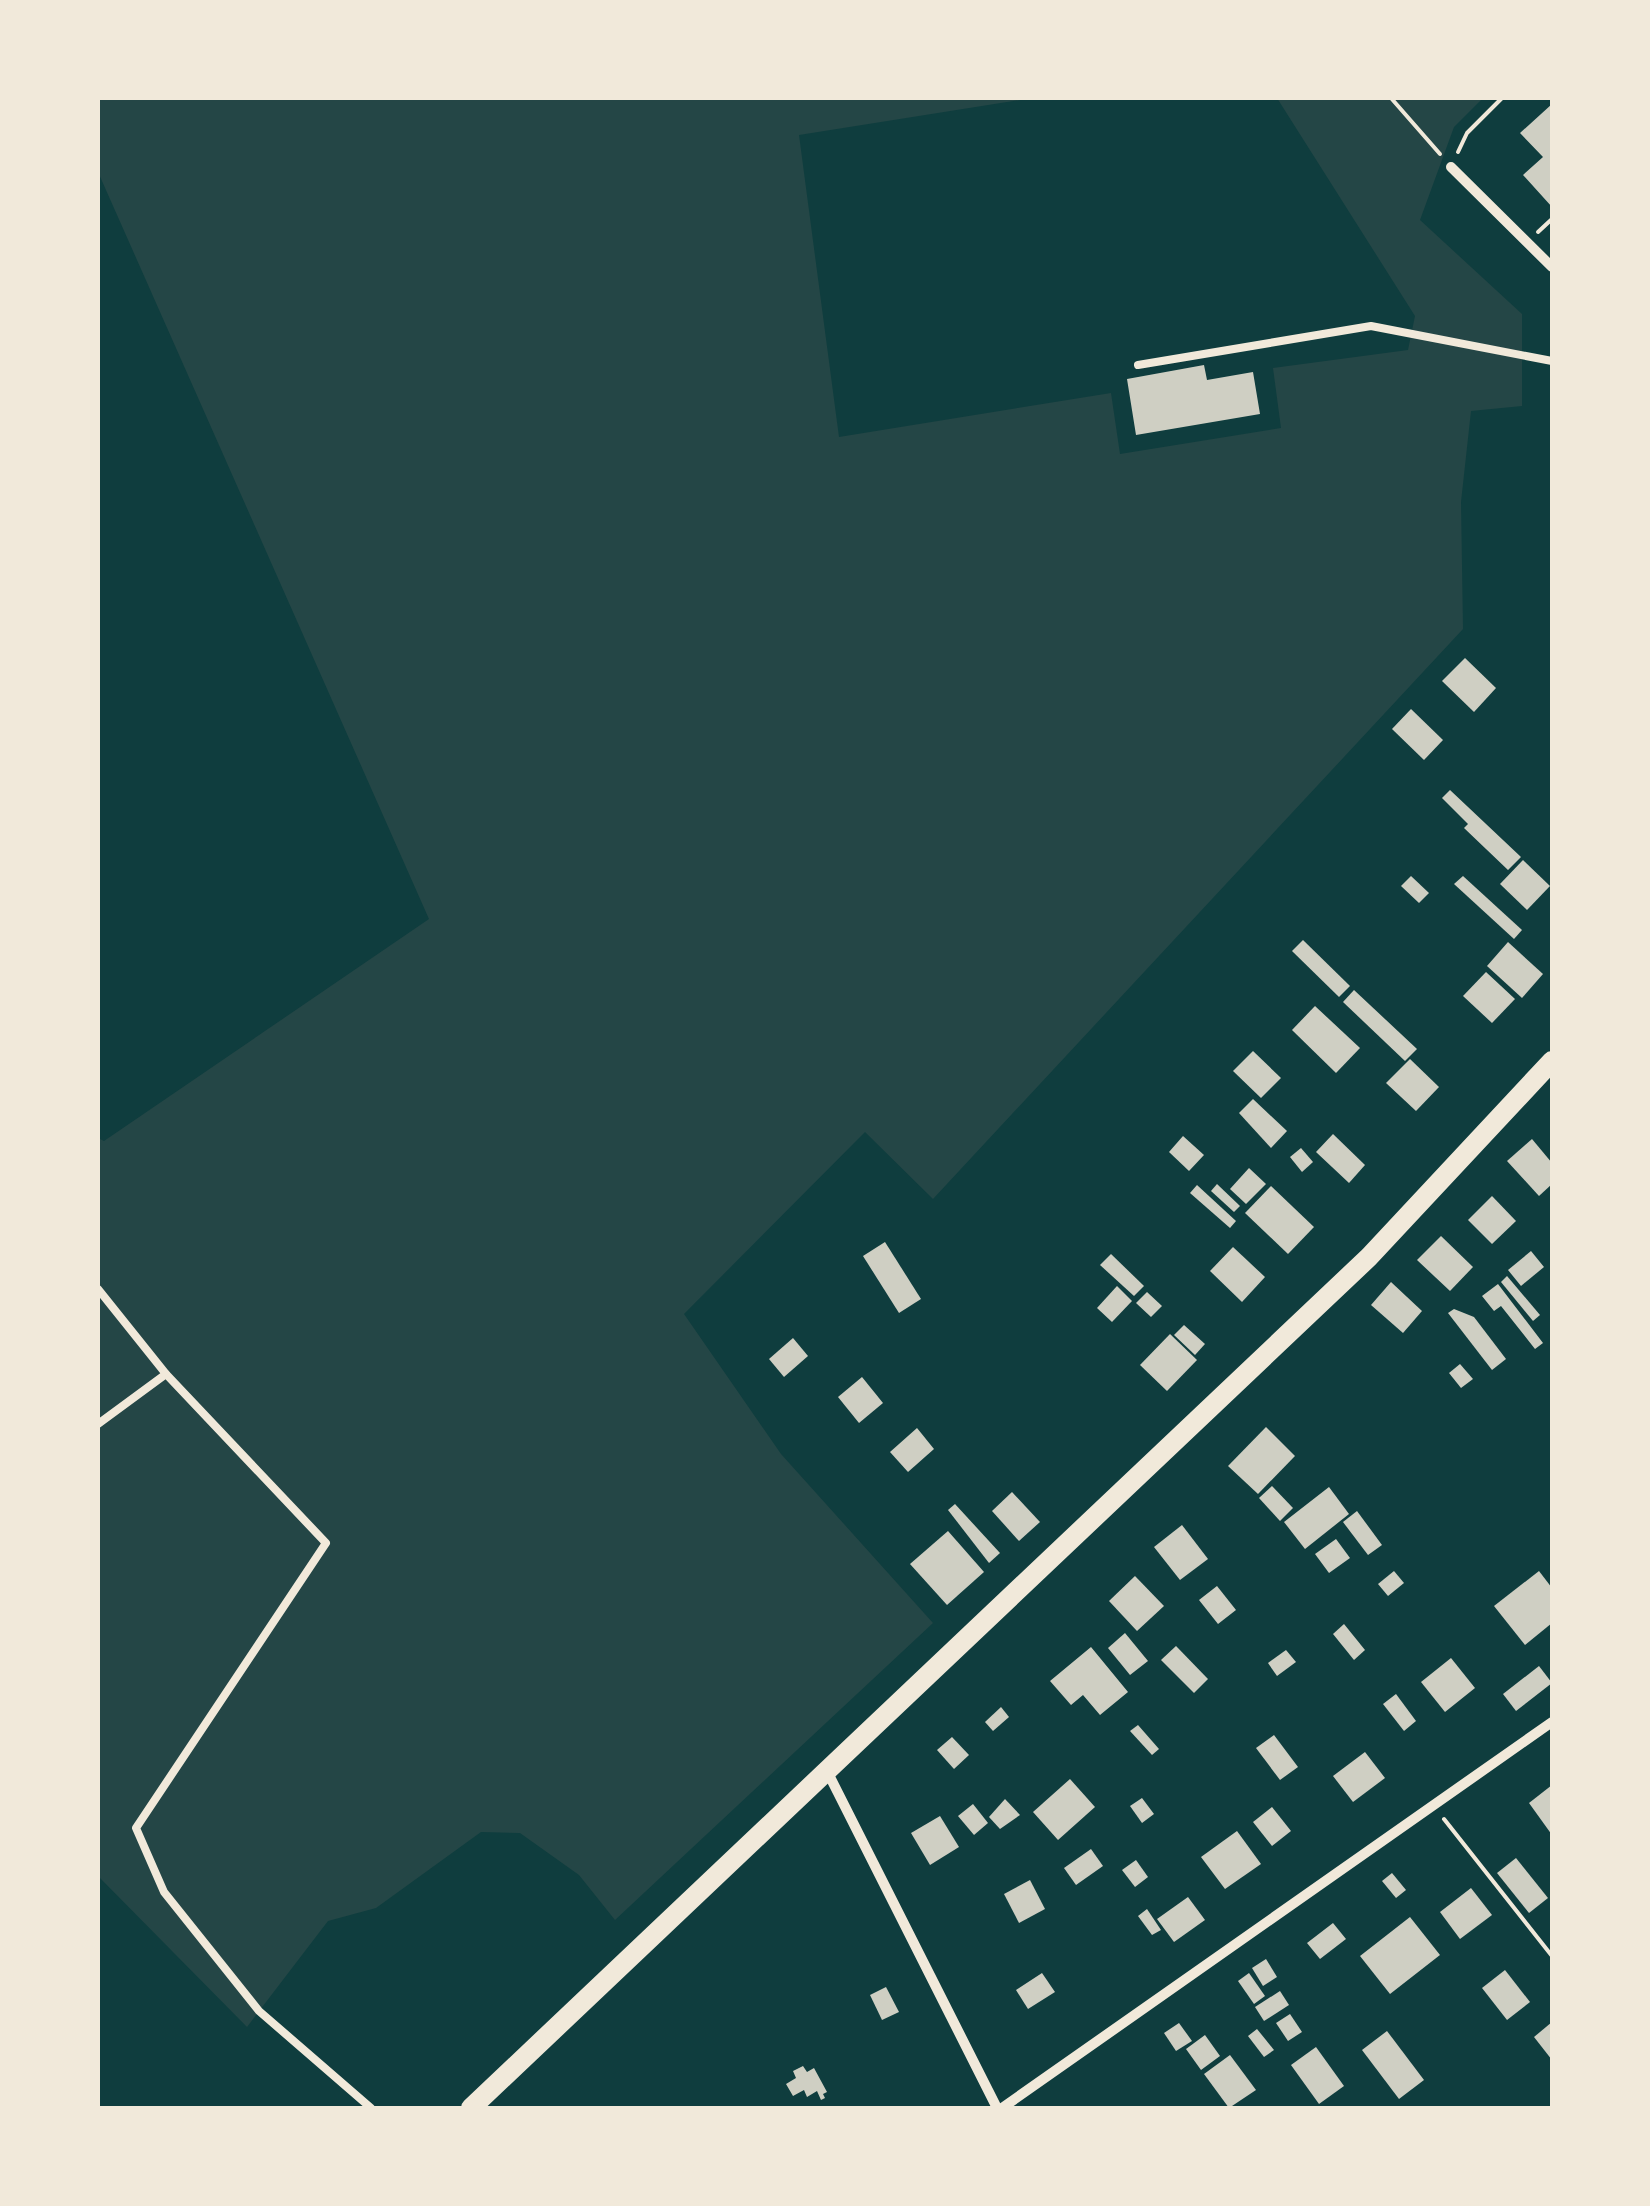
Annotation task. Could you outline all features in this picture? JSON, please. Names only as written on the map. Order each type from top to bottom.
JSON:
[{"type":"main road","points":[[470,2108],[1369,1257],[1552,1062]]},
{"type":"street","points":[[1451,167],[1552,267]]},
{"type":"street","points":[[826,1770],[999,2108],[1435,1808],[1552,1722]]},
{"type":"lane","points":[[1138,365],[1371,326],[1552,362]]},
{"type":"lane","points":[[98,1289],[166,1374],[326,1543],[136,1828],[164,1892],[259,2011],[371,2108]]},
{"type":"lane","points":[[98,1424],[166,1374]]},
{"type":"path","points":[[1391,98],[1451,167],[1466,133],[1502,98]]},
{"type":"path","points":[[1435,1808],[1552,1956]]},
{"type":"shaded area","points":[[98,98],[1033,98],[799,135],[839,437],[1111,393],[1120,454],[1281,428],[1273,368],[1408,350],[1415,316],[1277,98],[1483,98],[1454,127],[1420,220],[1522,314],[1522,406],[1471,411],[1461,502],[1463,629],[933,1199],[865,1132],[684,1314],[781,1454],[933,1623],[615,1920],[579,1875],[520,1833],[481,1832],[376,1908],[328,1921],[247,2027],[98,1876],[98,1138],[104,1141],[429,919],[98,172]]},
{"type":"building","points":[[1552,104],[1552,207],[1523,175],[1543,157],[1520,133]]},
{"type":"building","points":[[1204,365],[1207,380],[1253,372],[1260,414],[1136,435],[1127,379]]},
{"type":"building","points":[[1465,658],[1496,688],[1474,712],[1442,681]]},
{"type":"building","points":[[1411,709],[1443,740],[1424,760],[1392,729]]},
{"type":"building","points":[[1450,790],[1521,857],[1508,870],[1464,828],[1468,824],[1442,798]]},
{"type":"building","points":[[1523,860],[1550,886],[1527,910],[1500,884]]},
{"type":"building","points":[[1411,876],[1429,893],[1419,903],[1401,886]]},
{"type":"building","points":[[1463,876],[1522,930],[1514,939],[1454,884]]},
{"type":"building","points":[[1303,940],[1350,986],[1339,997],[1292,951]]},
{"type":"building","points":[[1508,942],[1543,974],[1522,998],[1487,966]]},
{"type":"building","points":[[1486,972],[1515,999],[1492,1023],[1463,996]]},
{"type":"building","points":[[1354,990],[1417,1049],[1405,1061],[1343,1002]]},
{"type":"building","points":[[1315,1006],[1360,1048],[1336,1073],[1292,1030]]},
{"type":"building","points":[[1253,1051],[1281,1078],[1261,1098],[1233,1071]]},
{"type":"building","points":[[1410,1059],[1439,1087],[1416,1111],[1386,1083]]},
{"type":"building","points":[[1253,1099],[1287,1131],[1271,1148],[1239,1113]]},
{"type":"building","points":[[1333,1134],[1365,1165],[1349,1183],[1316,1152]]},
{"type":"building","points":[[1183,1136],[1204,1155],[1189,1171],[1169,1152]]},
{"type":"building","points":[[1532,1139],[1552,1163],[1552,1184],[1539,1196],[1507,1161]]},
{"type":"building","points":[[1301,1148],[1313,1162],[1302,1172],[1290,1157]]},
{"type":"building","points":[[1249,1168],[1266,1184],[1246,1204],[1230,1189]]},
{"type":"building","points":[[1217,1184],[1240,1206],[1234,1212],[1211,1191]]},
{"type":"building","points":[[1197,1185],[1236,1221],[1230,1228],[1190,1193]]},
{"type":"building","points":[[1271,1186],[1314,1227],[1288,1254],[1245,1213]]},
{"type":"building","points":[[1492,1196],[1516,1221],[1492,1244],[1468,1220]]},
{"type":"building","points":[[1441,1236],[1473,1267],[1450,1291],[1417,1260]]},
{"type":"building","points":[[885,1242],[921,1299],[899,1313],[863,1256]]},
{"type":"building","points":[[1233,1247],[1265,1277],[1242,1302],[1210,1271]]},
{"type":"building","points":[[1531,1251],[1544,1267],[1521,1286],[1508,1270]]},
{"type":"building","points":[[1111,1254],[1144,1286],[1134,1296],[1100,1265]]},
{"type":"building","points":[[1507,1276],[1540,1315],[1533,1321],[1501,1282]]},
{"type":"building","points":[[1391,1282],[1422,1311],[1403,1333],[1371,1305]]},
{"type":"building","points":[[1498,1284],[1543,1343],[1535,1349],[1501,1306],[1494,1311],[1482,1296]]},
{"type":"building","points":[[1117,1286],[1132,1301],[1112,1322],[1097,1308]]},
{"type":"building","points":[[1147,1292],[1162,1306],[1151,1317],[1136,1303]]},
{"type":"building","points":[[1454,1309],[1474,1317],[1506,1359],[1492,1370],[1448,1313]]},
{"type":"building","points":[[1184,1325],[1205,1344],[1195,1355],[1174,1335]]},
{"type":"building","points":[[1170,1334],[1197,1360],[1167,1391],[1140,1365]]},
{"type":"building","points":[[793,1338],[808,1356],[784,1377],[769,1359]]},
{"type":"building","points":[[1460,1364],[1473,1379],[1461,1388],[1449,1373]]},
{"type":"building","points":[[862,1377],[883,1403],[859,1423],[838,1397]]},
{"type":"building","points":[[1266,1427],[1295,1456],[1258,1494],[1228,1466]]},
{"type":"building","points":[[917,1428],[934,1449],[908,1472],[890,1452]]},
{"type":"building","points":[[1272,1486],[1293,1508],[1280,1521],[1259,1498]]},
{"type":"building","points":[[1329,1487],[1349,1514],[1305,1549],[1284,1522]]},
{"type":"building","points":[[1012,1492],[1040,1522],[1019,1541],[992,1511]]},
{"type":"building","points":[[955,1504],[1000,1553],[989,1563],[948,1510]]},
{"type":"building","points":[[1357,1511],[1382,1545],[1368,1555],[1343,1522]]},
{"type":"building","points":[[1182,1525],[1208,1559],[1180,1580],[1154,1547]]},
{"type":"building","points":[[948,1531],[984,1572],[947,1605],[910,1564]]},
{"type":"building","points":[[1336,1539],[1350,1558],[1329,1573],[1315,1554]]},
{"type":"building","points":[[1394,1571],[1404,1583],[1388,1596],[1378,1584]]},
{"type":"building","points":[[1539,1571],[1552,1588],[1552,1623],[1525,1645],[1494,1606]]},
{"type":"building","points":[[1135,1576],[1164,1606],[1137,1631],[1109,1601]]},
{"type":"building","points":[[1217,1586],[1236,1610],[1218,1624],[1199,1600]]},
{"type":"building","points":[[1344,1624],[1365,1650],[1354,1660],[1333,1634]]},
{"type":"building","points":[[1125,1633],[1148,1661],[1130,1675],[1108,1648]]},
{"type":"building","points":[[1176,1646],[1208,1679],[1194,1693],[1161,1660]]},
{"type":"building","points":[[1091,1647],[1128,1692],[1100,1715],[1083,1695],[1071,1705],[1050,1681]]},
{"type":"building","points":[[1286,1650],[1296,1662],[1277,1676],[1268,1663]]},
{"type":"building","points":[[1451,1658],[1475,1688],[1445,1712],[1421,1682]]},
{"type":"building","points":[[1539,1666],[1552,1683],[1516,1711],[1503,1694]]},
{"type":"building","points":[[1396,1694],[1416,1721],[1404,1731],[1383,1704]]},
{"type":"building","points":[[1001,1707],[1009,1717],[993,1731],[985,1722]]},
{"type":"building","points":[[1138,1725],[1159,1749],[1152,1755],[1130,1731]]},
{"type":"building","points":[[1274,1735],[1298,1767],[1280,1780],[1256,1748]]},
{"type":"building","points":[[952,1737],[969,1755],[954,1769],[937,1750]]},
{"type":"building","points":[[1365,1752],[1385,1778],[1353,1802],[1333,1776]]},
{"type":"building","points":[[1070,1779],[1095,1807],[1058,1840],[1033,1812]]},
{"type":"building","points":[[1552,1785],[1552,1835],[1529,1803]]},
{"type":"building","points":[[1142,1798],[1154,1814],[1142,1823],[1130,1806]]},
{"type":"building","points":[[1005,1799],[1020,1815],[1000,1829],[989,1817]]},
{"type":"building","points":[[973,1804],[988,1823],[974,1835],[958,1816]]},
{"type":"building","points":[[1272,1807],[1291,1831],[1272,1846],[1253,1822]]},
{"type":"building","points":[[940,1816],[959,1847],[930,1865],[911,1833]]},
{"type":"building","points":[[1237,1831],[1261,1864],[1225,1889],[1201,1857]]},
{"type":"building","points":[[1091,1849],[1103,1866],[1076,1885],[1064,1868]]},
{"type":"building","points":[[1516,1858],[1548,1898],[1529,1913],[1497,1873]]},
{"type":"building","points":[[1136,1860],[1148,1877],[1135,1887],[1122,1870]]},
{"type":"building","points":[[1392,1873],[1406,1890],[1396,1898],[1382,1881]]},
{"type":"building","points":[[1030,1880],[1045,1909],[1019,1923],[1004,1894]]},
{"type":"building","points":[[1471,1888],[1492,1915],[1460,1939],[1440,1912]]},
{"type":"building","points":[[1188,1897],[1205,1920],[1174,1942],[1157,1919]]},
{"type":"building","points":[[1147,1909],[1161,1930],[1152,1935],[1138,1916]]},
{"type":"building","points":[[1410,1917],[1440,1955],[1390,1994],[1360,1956]]},
{"type":"building","points":[[1333,1923],[1346,1939],[1320,1959],[1307,1943]]},
{"type":"building","points":[[1266,1959],[1277,1977],[1263,1986],[1252,1968]]},
{"type":"building","points":[[1505,1970],[1530,2002],[1507,2020],[1482,1988]]},
{"type":"building","points":[[1042,1973],[1055,1992],[1028,2009],[1016,1990]]},
{"type":"building","points":[[1249,1973],[1265,1996],[1254,2004],[1238,1981]]},
{"type":"building","points":[[886,1987],[899,2012],[882,2020],[870,1995]]},
{"type":"building","points":[[1280,1991],[1289,2005],[1264,2021],[1255,2007]]},
{"type":"building","points":[[1290,2014],[1302,2032],[1288,2041],[1276,2023]]},
{"type":"building","points":[[1552,2022],[1552,2060],[1534,2037]]},
{"type":"building","points":[[1179,2023],[1192,2041],[1176,2051],[1164,2033]]},
{"type":"building","points":[[1257,2029],[1274,2050],[1264,2057],[1248,2036]]},
{"type":"building","points":[[1387,2031],[1424,2080],[1399,2099],[1362,2050]]},
{"type":"building","points":[[1205,2035],[1220,2056],[1201,2070],[1186,2049]]},
{"type":"building","points":[[1316,2047],[1344,2086],[1319,2104],[1291,2065]]},
{"type":"building","points":[[1230,2055],[1256,2090],[1229,2108],[1204,2074]]},
{"type":"building","points":[[803,2066],[807,2072],[814,2068],[827,2092],[823,2094],[825,2098],[821,2100],[817,2091],[807,2097],[804,2090],[793,2096],[786,2084],[796,2078],[793,2071]]}]
